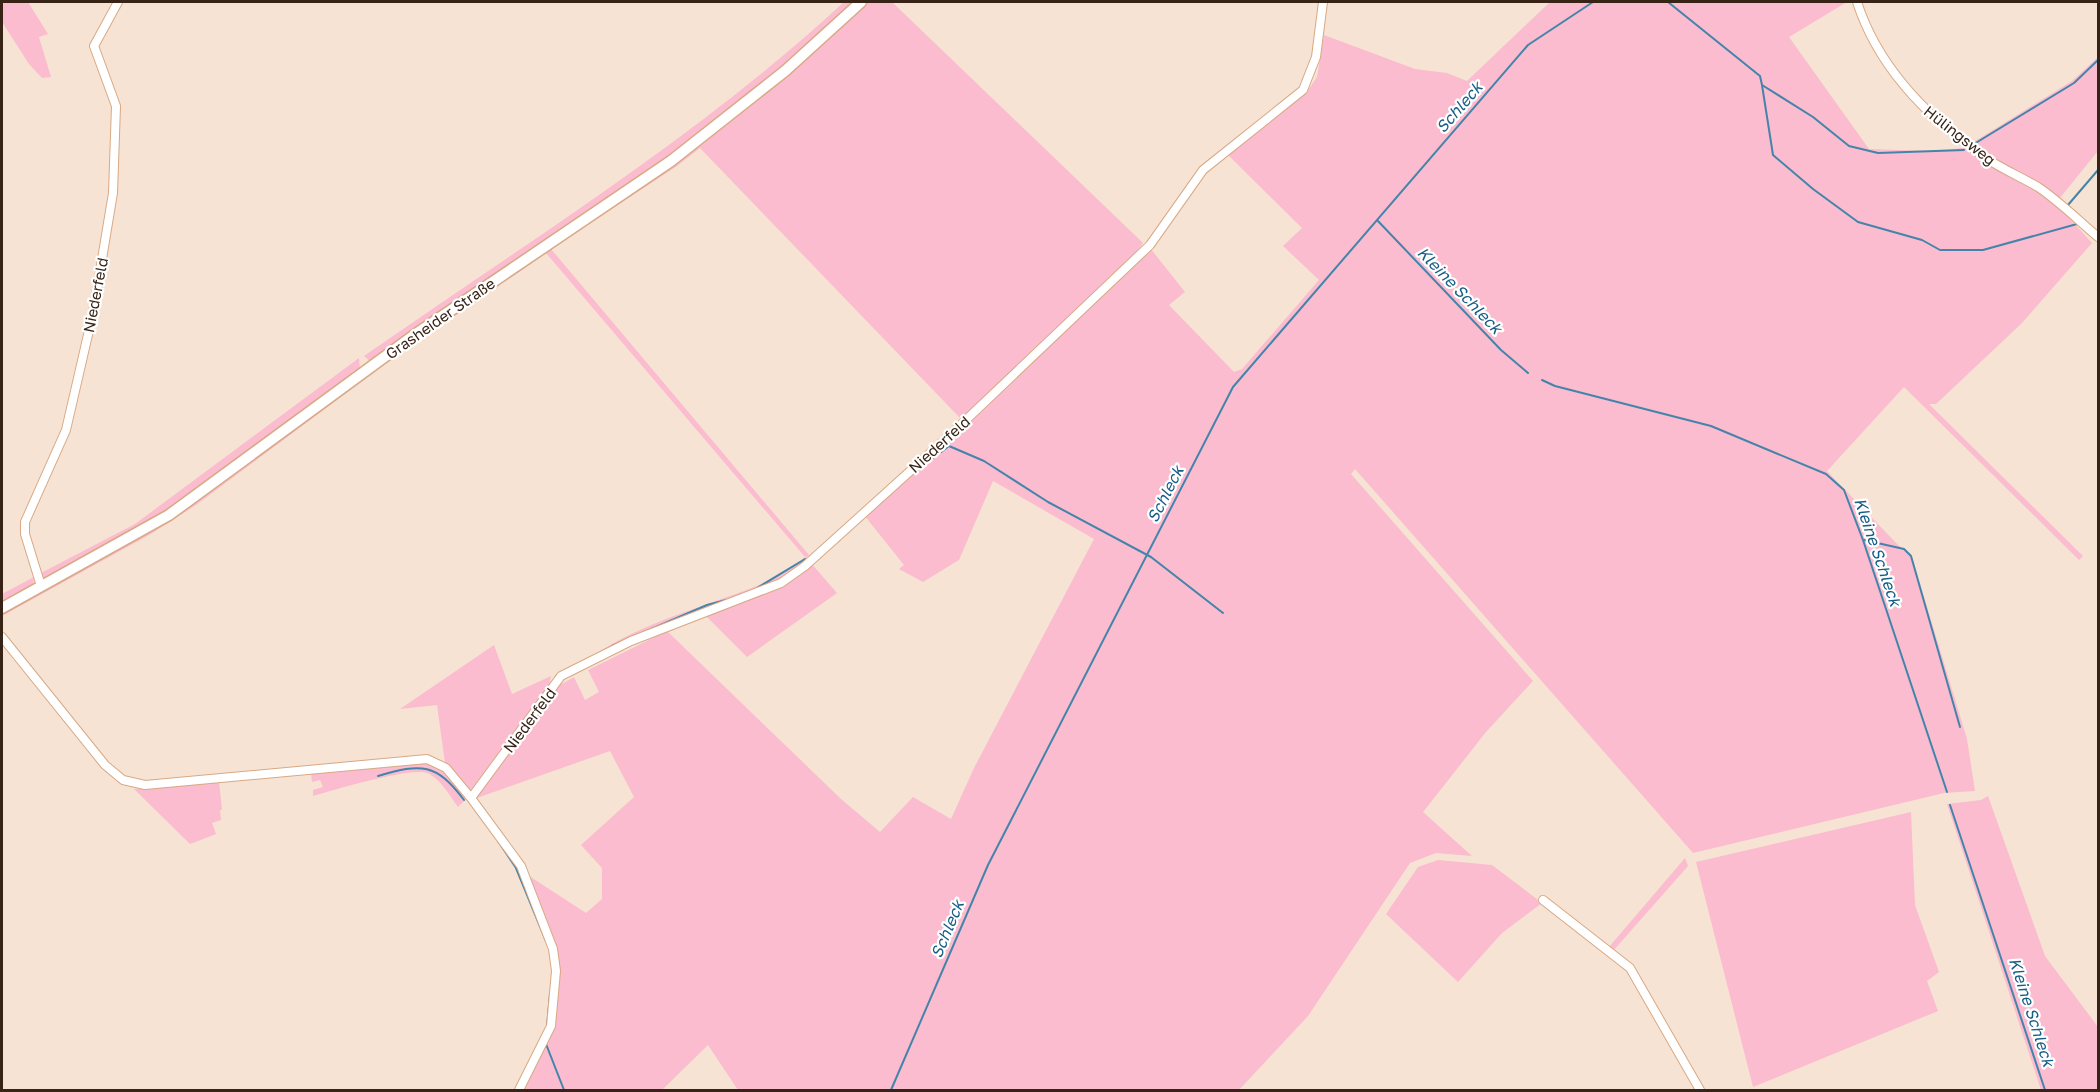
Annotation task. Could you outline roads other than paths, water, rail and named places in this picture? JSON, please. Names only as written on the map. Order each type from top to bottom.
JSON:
[{"type":"street","name":"Niederfeld","points":[[41,586],[25,534],[25,522],[66,430],[93,313],[112,193],[116,106],[94,46],[118,2]]},
{"type":"street","name":"Grasheider Straße","points":[[2,608],[18,596],[41,586],[169,515],[412,336],[671,161],[785,71],[861,2]]},
{"type":"street","name":"Niederfeld","points":[[471,798],[561,676],[631,641],[781,583],[805,566],[949,436],[1150,245],[1203,170],[1303,90],[1316,57],[1323,2]]},
{"type":"street","name":"Hülingsweg","points":[[1857,2],[1873,43],[1901,83],[1920,104],[1986,158],[2039,188],[2098,237]]},
{"type":"street","points":[[2,637],[105,765],[123,780],[145,784],[427,759],[446,768],[521,866],[553,949],[556,971],[551,1026],[519,1090]]},
{"type":"street","points":[[1543,900],[1630,968],[1700,1090]]},
{"type":"waterway","name":"Schleck","points":[[891,1090],[988,865],[1233,387],[1528,45],[1593,2]]},
{"type":"waterway","points":[[1668,2],[1760,76],[1762,85],[1813,117],[1849,146],[1878,153],[1964,150]]},
{"type":"waterway","points":[[1974,144],[2074,83],[2098,60]]},
{"type":"waterway","points":[[1762,85],[1773,155],[1813,189],[1858,222],[1922,240],[1940,250],[1983,250],[2077,224]]},
{"type":"waterway","points":[[2068,205],[2098,170]]},
{"type":"waterway","name":"Kleine Schleck","points":[[1377,220],[1501,350],[1528,373]]},
{"type":"waterway","name":"Kleine Schleck","points":[[1542,380],[1555,386],[1711,426],[1826,474],[1844,490],[1863,540],[1947,792]]},
{"type":"waterway","points":[[916,471],[949,446],[984,461],[1048,502],[1151,557],[1223,613]]},
{"type":"waterway","points":[[1864,540],[1904,549],[1911,556],[1960,727]]},
{"type":"waterway","points":[[757,588],[805,559]]},
{"type":"waterway","points":[[612,646],[707,605],[726,600]]},
{"type":"waterway","points":[[378,776],[406,769],[427,769],[445,779],[464,800]]},
{"type":"waterway","name":"Kleine Schleck","points":[[1950,805],[2045,1090]]},
{"type":"waterway","points":[[498,841],[516,868],[546,941]]},
{"type":"waterway","points":[[547,1027],[550,994]]},
{"type":"waterway","points":[[546,1044],[564,1090]]}]
